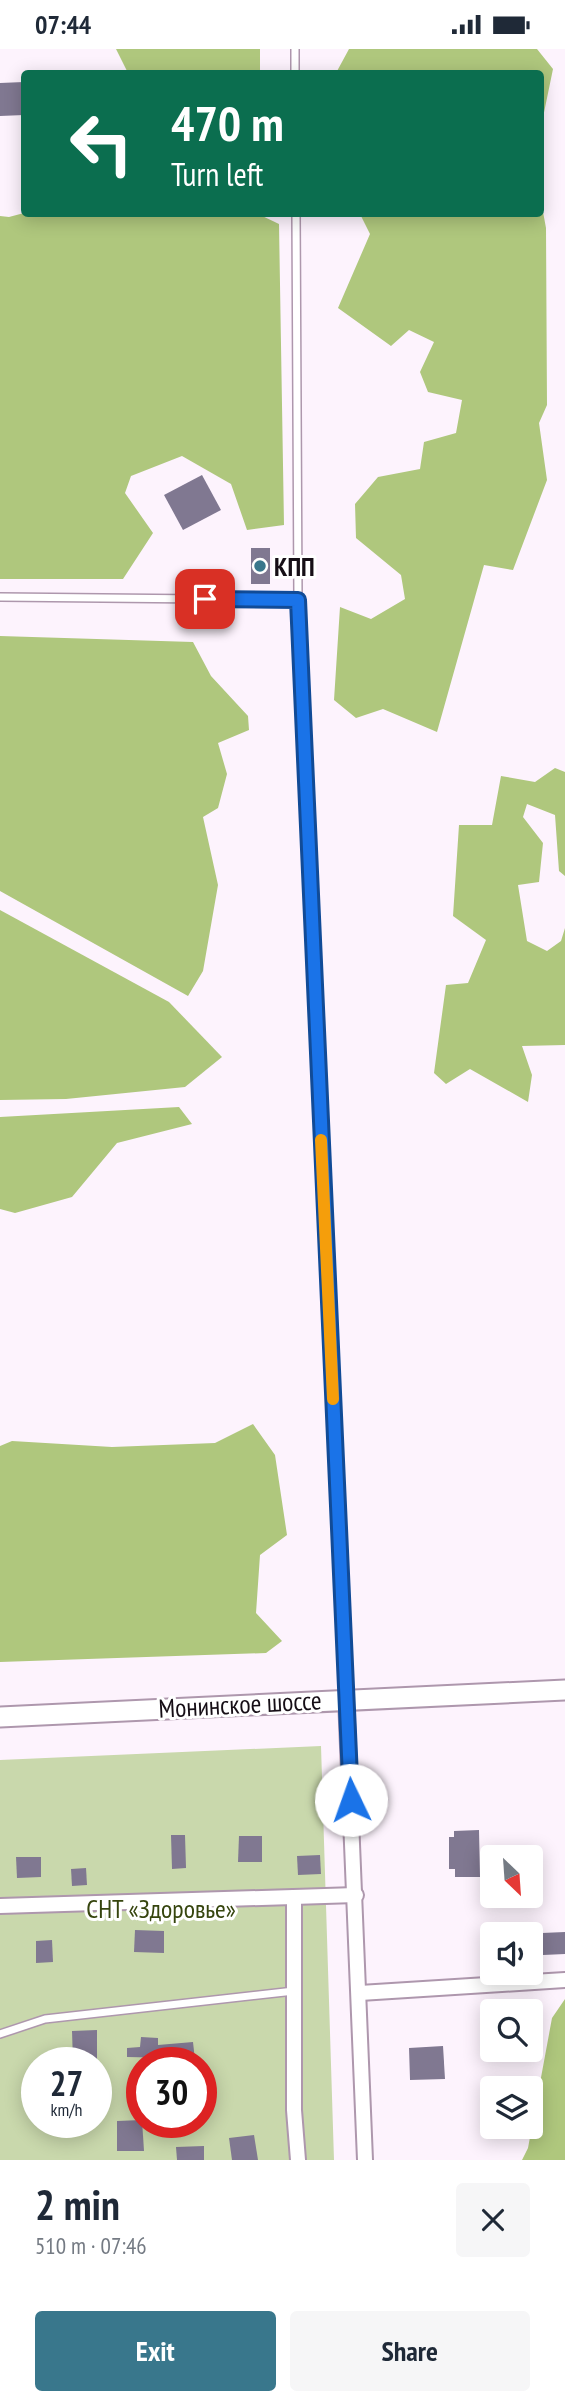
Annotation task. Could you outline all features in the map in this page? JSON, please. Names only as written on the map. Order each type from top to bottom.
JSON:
[{"type":"main road","name":"Монинское шоссе","points":[[0,1717],[346,1698],[565,1690]]},
{"type":"street","points":[[346,1698],[365,2160]]},
{"type":"street","points":[[0,1906],[356,1895]]},
{"type":"street","points":[[294,1897],[294,2110],[298,2160]]},
{"type":"street","points":[[360,1993],[565,1980]]},
{"type":"lane","points":[[295,49],[295,70]]},
{"type":"lane","points":[[296,217],[298,600],[346,1698]]},
{"type":"lane","points":[[0,597],[298,600]]},
{"type":"lane","points":[[0,2034],[45,2019],[294,1991]]},
{"type":"green space","points":[[116,49],[260,49],[260,70],[126,70]]},
{"type":"green space","points":[[349,49],[537,49],[553,69],[544,112],[544,70],[338,70]]},
{"type":"green space","points":[[21,214],[21,217],[264,217],[279,224],[284,525],[247,530],[231,484],[182,456],[131,476],[125,493],[153,533],[123,579],[0,579],[0,216]]},
{"type":"green space","points":[[362,217],[544,217],[546,228],[547,405],[539,423],[547,480],[513,570],[484,565],[437,732],[383,709],[356,718],[334,700],[340,607],[371,619],[405,599],[401,575],[356,538],[355,504],[378,477],[420,469],[424,442],[456,433],[462,400],[428,392],[420,372],[434,342],[409,330],[391,346],[338,308],[370,234]]},
{"type":"green space","points":[[0,636],[193,642],[211,676],[248,716],[249,730],[218,743],[227,774],[218,808],[203,817],[218,885],[203,971],[188,996],[0,891]]},
{"type":"green space","points":[[555,768],[565,772],[565,876],[559,871],[555,815],[527,804],[523,817],[543,843],[539,882],[518,885],[527,941],[547,951],[561,941],[565,928],[565,1045],[522,1046],[532,1075],[528,1102],[470,1069],[446,1084],[434,1073],[446,985],[468,983],[486,940],[453,916],[459,825],[492,825],[501,776],[535,782]]},
{"type":"green space","points":[[0,910],[169,1002],[222,1057],[185,1087],[66,1099],[0,1100]]},
{"type":"green space","points":[[179,1107],[192,1124],[117,1143],[72,1197],[15,1213],[0,1209],[0,1117]]},
{"type":"green space","points":[[253,1424],[275,1455],[287,1535],[260,1555],[256,1613],[282,1641],[266,1653],[0,1662],[0,1446],[12,1441],[112,1447],[215,1443]]},
{"type":"green space","name":"СНТ «Здоровье»","points":[[321,1746],[334,2160],[0,2160],[0,1760]]},
{"type":"green space","points":[[565,1999],[565,2160],[522,2160],[530,2139],[543,2139],[541,2076],[552,2018]]},
{"type":"building","points":[[21,82],[21,115],[0,116],[0,83]]},
{"type":"building","points":[[202,475],[221,510],[183,530],[164,495]]},
{"type":"building","name":"КПП","points":[[251,548],[270,548],[270,584],[251,584]]},
{"type":"building","points":[[479,1830],[480,1877],[455,1877],[455,1869],[449,1869],[449,1837],[454,1837],[454,1831]]},
{"type":"building","points":[[171,1835],[185,1835],[186,1868],[172,1869]]},
{"type":"building","points":[[239,1836],[262,1836],[262,1862],[238,1862]]},
{"type":"building","points":[[320,1855],[321,1874],[298,1875],[297,1856]]},
{"type":"building","points":[[16,1857],[41,1857],[41,1877],[17,1878]]},
{"type":"building","points":[[86,1868],[87,1885],[72,1886],[71,1869]]},
{"type":"building","points":[[135,1930],[164,1931],[164,1953],[134,1952]]},
{"type":"building","points":[[565,1932],[565,1954],[543,1955],[543,1933]]},
{"type":"building","points":[[52,1940],[53,1962],[36,1963],[36,1941]]},
{"type":"building","points":[[97,2030],[97,2047],[73,2047],[72,2031]]},
{"type":"building","points":[[141,2037],[158,2038],[158,2045],[193,2042],[194,2047],[140,2047]]},
{"type":"building","points":[[443,2046],[445,2079],[410,2080],[409,2048]]},
{"type":"building","points":[[117,2121],[126,2121],[126,2138],[143,2138],[144,2151],[117,2151]]},
{"type":"building","points":[[254,2135],[258,2160],[232,2160],[229,2138]]},
{"type":"building","points":[[204,2146],[204,2160],[177,2160],[176,2147]]},
{"type":"slow traffic","points":[[321,1140],[333,1399]]},
{"type":"place","name":"КПП","points":[[260,566]]},
{"type":"route","points":[[205,599],[298,600],[351,1800]]}]
